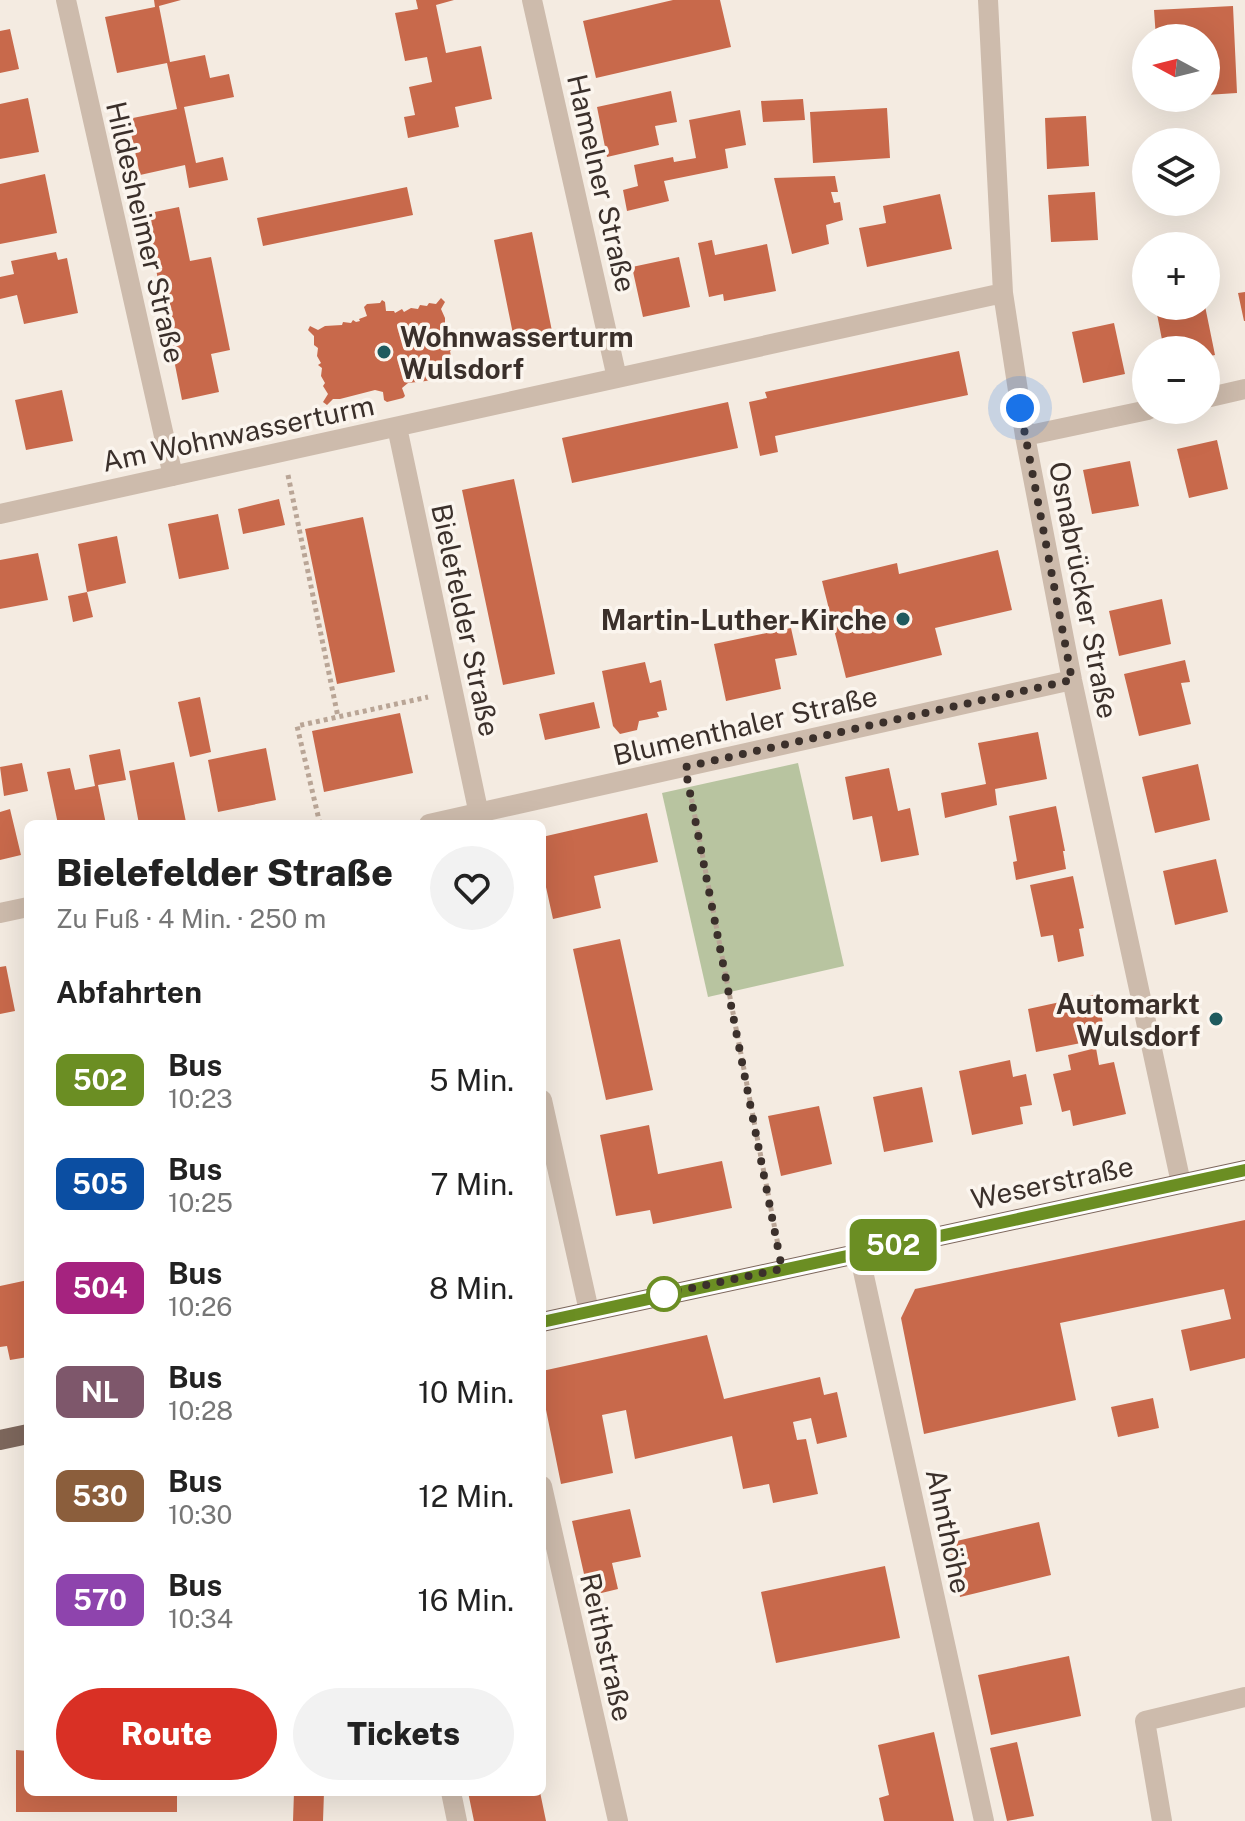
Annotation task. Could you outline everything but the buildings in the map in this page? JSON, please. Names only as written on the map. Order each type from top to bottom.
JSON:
[{"type":"main road","name":"Weserstraße","points":[[546,1321],[1245,1170]]},
{"type":"main road","points":[[0,1440],[24,1435]]},
{"type":"street","name":"Hildesheimer Straße","points":[[66,0],[173,476]]},
{"type":"street","name":"Hamelner Straße","points":[[532,0],[617,378]]},
{"type":"street","name":"Osnabrücker Straße","points":[[988,0],[1003,293],[1025,436],[1072,680],[1181,1183]]},
{"type":"street","name":"Am Wohnwasserturm","points":[[0,514],[1003,293]]},
{"type":"street","points":[[1220,395],[1245,389]]},
{"type":"street","points":[[1025,436],[1132,413]]},
{"type":"street","name":"Bielefelder Straße","points":[[397,427],[480,819]]},
{"type":"street","name":"Blumenthaler Straße","points":[[480,819],[685,767],[1072,680]]},
{"type":"street","points":[[0,913],[24,908]]},
{"type":"street","points":[[546,1118],[589,1311]]},
{"type":"street","name":"Ahnthöhe","points":[[859,1253],[984,1821]]},
{"type":"street","name":"Reithstraße","points":[[546,1504],[618,1821]]},
{"type":"street","points":[[1162,1821],[1145,1721],[1245,1697]]},
{"type":"street","points":[[452,1796],[457,1821]]},
{"type":"path","points":[[283,452],[338,717]]},
{"type":"path","points":[[319,820],[297,726],[453,692]]},
{"type":"path","points":[[685,767],[782,1269]]},
{"type":"green space","points":[[798,763],[844,966],[708,997],[662,793]]},
{"type":"bus line","name":"502","points":[[546,1321],[1245,1170]]},
{"type":"place","name":"Wohnwasserturm Wulsdorf","points":[[384,352]]},
{"type":"place","name":"Martin-Luther-Kirche","points":[[903,619]]},
{"type":"place","name":"Automarkt Wulsdorf","points":[[1216,1019]]},
{"type":"route","points":[[664,1294],[782,1269],[685,767],[1072,680],[1020,408]]}]
